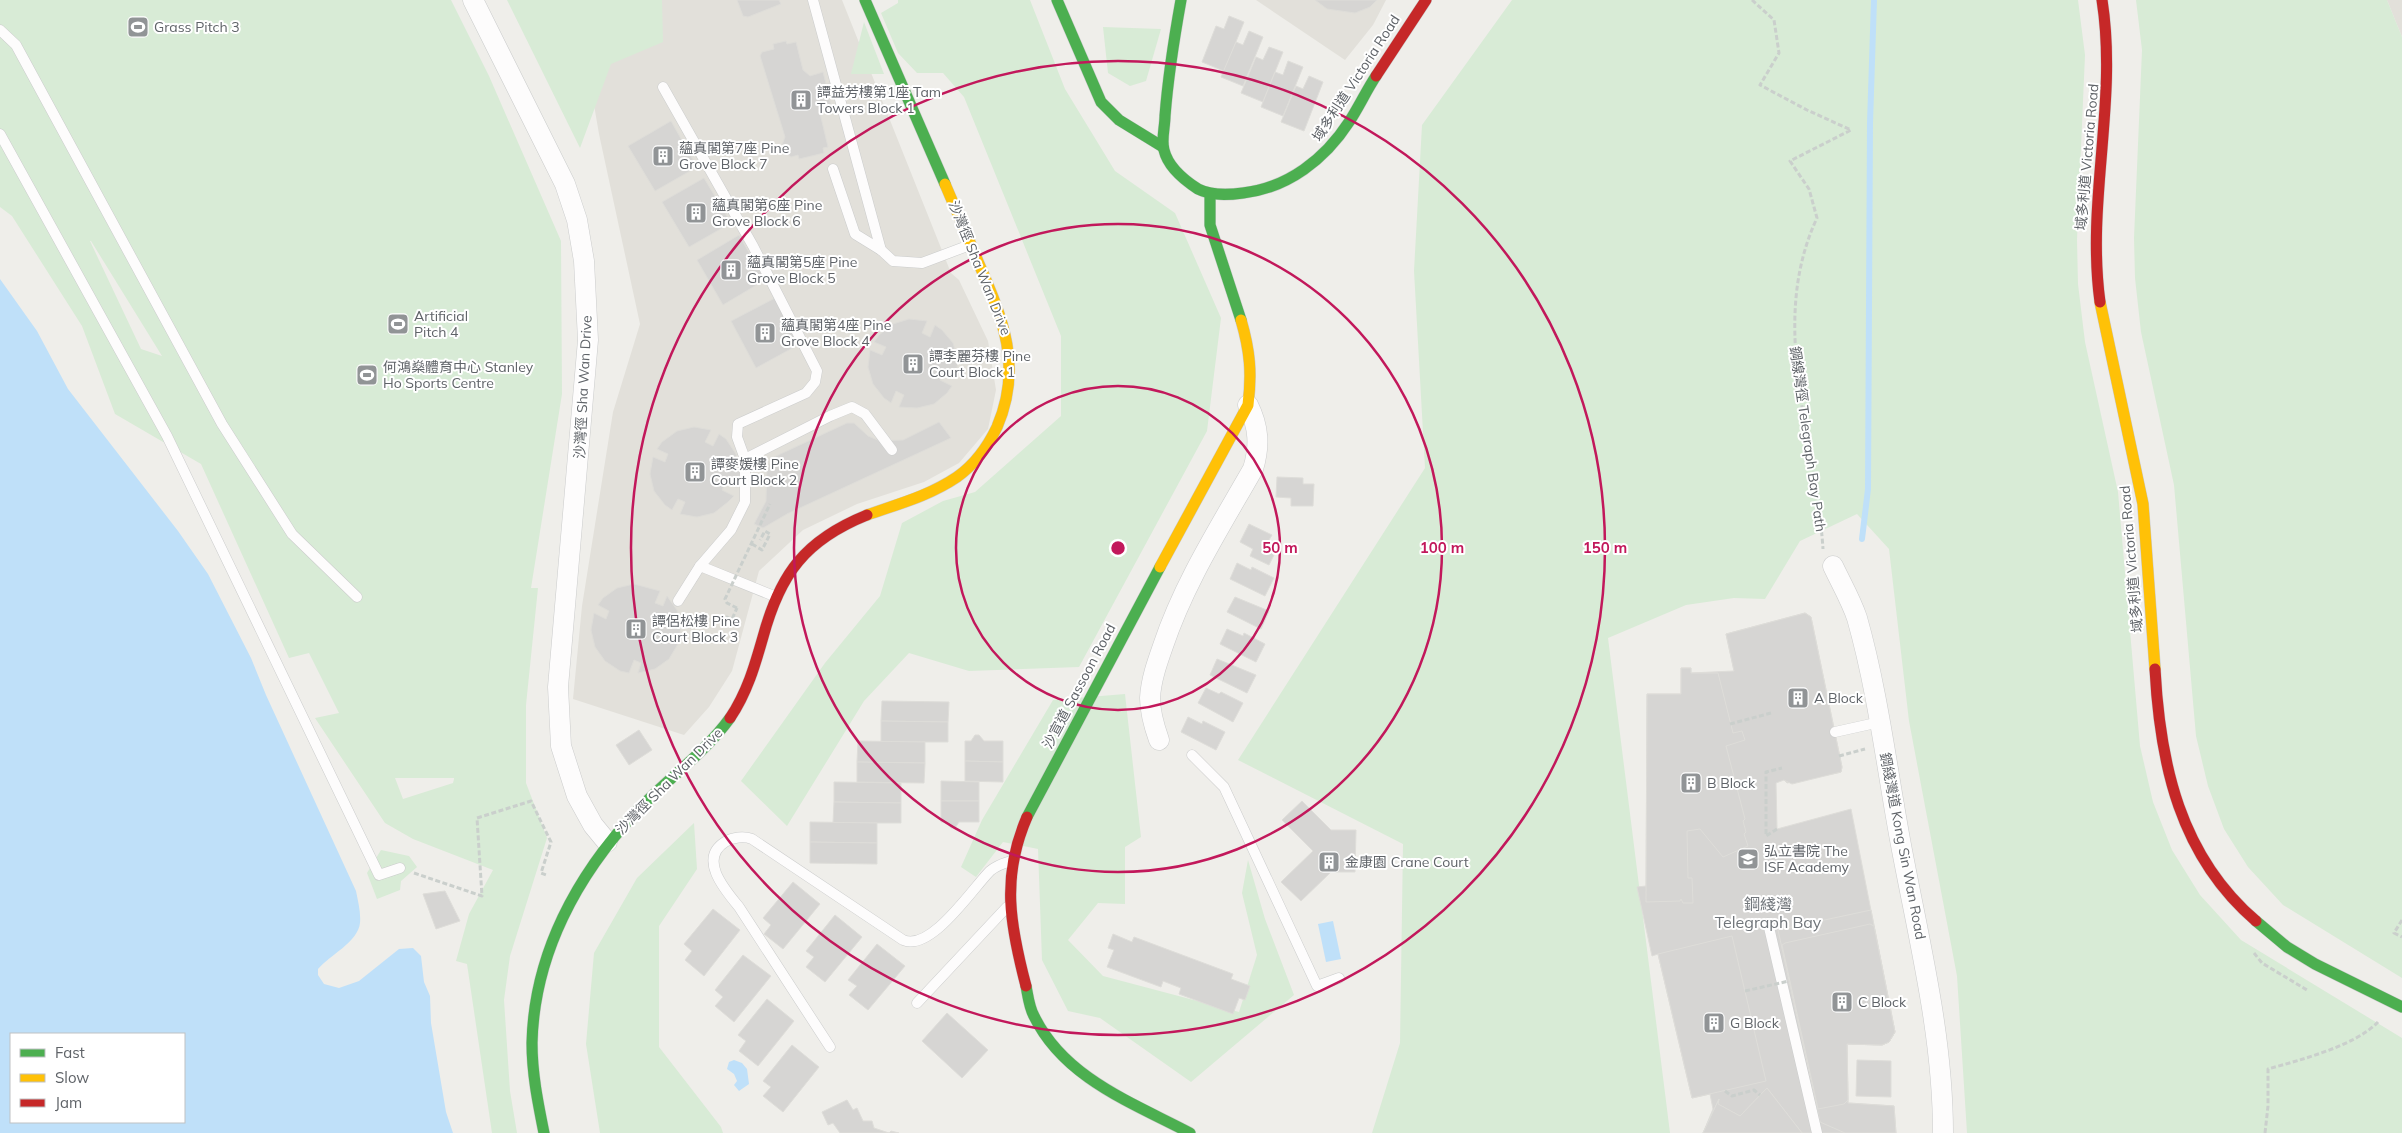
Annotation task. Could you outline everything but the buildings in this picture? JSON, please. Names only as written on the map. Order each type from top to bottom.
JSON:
[{"type":"street","name":"沙灣徑 Sha Wan Drive","points":[[473,0],[565,184],[576,220],[584,261],[588,323],[586,369],[558,687],[561,746],[577,796],[593,826],[607,842],[704,749],[734,714],[750,683],[775,597],[782,582],[802,555],[832,530],[863,516],[938,489],[968,466],[982,452],[994,435],[1008,398],[1011,377],[1009,338],[1001,314],[865,0]]},
{"type":"street","points":[[1057,0],[1101,102],[1119,120],[1163,147]]},
{"type":"street","points":[[1181,0],[1169,67],[1163,147],[1166,156],[1177,172],[1210,194]]},
{"type":"street","name":"域多利道 Victoria Road","points":[[1210,194],[1247,193],[1277,185],[1297,174],[1327,153],[1350,121],[1365,91],[1426,0]]},
{"type":"street","name":"域多利道 Victoria Road","points":[[2102,0],[2108,33],[2109,59],[2106,115],[2096,214],[2096,277],[2101,314],[2132,441],[2143,506],[2151,583],[2156,716],[2170,785],[2184,824],[2201,856],[2222,888],[2250,918],[2304,958],[2402,1007]]},
{"type":"street","name":"沙宣道 Sassoon Road","points":[[1190,1133],[1086,1078],[1054,1047],[1033,1015],[1019,960],[1010,904],[1012,860],[1018,838],[1032,805],[1248,406],[1251,381],[1250,350],[1234,294],[1210,226],[1210,194]]},
{"type":"street","points":[[1159,740],[1151,712],[1150,698],[1155,670],[1165,639],[1191,579],[1253,469],[1257,456],[1257,430],[1248,406]]},
{"type":"street","name":"鋼綫灣道 Kong Sin Wan Road","points":[[1828,558],[1856,617],[1880,722],[1901,847],[1926,967],[1939,1061],[1942,1133]]},
{"type":"street","points":[[544,1133],[534,1075],[534,1017],[543,970],[566,904],[607,842]]},
{"type":"lane","points":[[813,0],[881,250]]},
{"type":"lane","points":[[0,30],[16,45],[222,424],[292,534],[357,597]]},
{"type":"lane","points":[[663,87],[753,246],[817,371],[815,382],[806,392],[738,424],[737,438],[745,459],[745,502],[731,530],[700,566],[678,601]]},
{"type":"lane","points":[[0,134],[167,436],[379,875],[400,868]]},
{"type":"lane","points":[[833,170],[855,234],[881,250],[893,261],[922,263],[971,244]]},
{"type":"lane","points":[[745,459],[830,416],[852,407],[865,414],[892,450]]},
{"type":"lane","points":[[700,566],[775,597]]},
{"type":"lane","points":[[1834,732],[1880,722]]},
{"type":"lane","points":[[1192,755],[1224,787],[1317,986],[1339,978]]},
{"type":"lane","points":[[830,1048],[739,907],[724,889],[713,864],[717,850],[721,845],[735,838],[752,839],[903,940],[912,942],[937,930],[992,870],[1012,860]]},
{"type":"lane","points":[[917,1003],[1010,904]]},
{"type":"lane","points":[[1768,923],[1817,1133]]},
{"type":"path","name":"鋼線灣徑 Telegraph Bay Path","points":[[1752,0],[1774,20],[1779,53],[1760,85],[1807,110],[1851,130],[1790,161],[1809,189],[1817,218],[1806,241],[1797,281],[1793,344],[1801,410],[1828,558]]},
{"type":"path","points":[[728,616],[724,624],[729,626],[737,608],[725,600],[770,504]]},
{"type":"path","points":[[752,544],[762,550],[770,534],[765,531],[760,540]]},
{"type":"path","points":[[1730,724],[1771,713]]},
{"type":"path","points":[[1839,756],[1874,747]]},
{"type":"path","points":[[1777,829],[1766,836],[1766,772],[1782,768]]},
{"type":"path","points":[[400,868],[482,896],[477,818],[531,801],[551,842],[541,873],[546,875]]},
{"type":"path","points":[[2402,920],[2394,932],[2402,937]]},
{"type":"path","points":[[1745,992],[1789,981]]},
{"type":"path","points":[[2264,1133],[2268,1106],[2268,1069],[2310,1056],[2368,1032],[2383,1017]]},
{"type":"path","points":[[1725,1091],[1732,1096],[1754,1090],[1760,1095]]},
{"type":"shaded area","points":[[576,0],[842,0],[951,273],[959,280],[988,341],[996,390],[988,429],[959,463],[924,482],[857,504],[803,530],[759,571],[732,671],[709,707],[684,735],[573,699],[582,606],[613,412],[640,324],[599,134]]},
{"type":"shaded area","points":[[1256,0],[1386,0],[1373,25],[1345,60]]},
{"type":"shaded area","points":[[2387,0],[2402,0],[2402,37]]},
{"type":"green space","name":"何鴻燊體育中心 Stanley Ho Sports Centre","points":[[0,0],[451,0],[489,76],[561,241],[562,394],[531,588],[538,588],[526,705],[526,783],[547,838],[510,956],[504,1000],[510,1091],[517,1133],[492,1133],[467,964],[456,961],[469,914],[493,870],[413,839],[385,823],[315,718],[339,713],[309,653],[289,658],[201,464],[115,414],[82,326],[12,216],[0,207]],"holes":[[[91,241],[162,356],[141,349]],[[395,778],[454,778],[454,779],[453,783],[403,799]]]},
{"type":"green space","points":[[507,0],[662,0],[663,42],[611,64],[580,148]]},
{"type":"green space","points":[[898,0],[1030,0],[1065,89],[1115,171],[1175,213],[1221,318],[1207,431],[1079,667],[969,671],[909,653],[864,701],[787,826],[741,781],[825,663],[880,596],[902,523],[943,501],[975,492],[1061,416],[1061,336],[964,97],[943,73],[917,73],[898,53],[881,13],[898,3]]},
{"type":"green space","points":[[1512,0],[2078,0],[2085,55],[2077,240],[2078,284],[2085,342],[2118,492],[2140,746],[2153,802],[2172,850],[2200,895],[2241,940],[2402,1038],[2402,1133],[1967,1133],[1957,976],[1909,721],[1889,549],[1857,514],[1800,541],[1765,599],[1734,598],[1686,605],[1608,638],[1670,1133],[1372,1133],[1400,1043],[1403,844],[1238,760],[1425,468],[1414,271],[1422,125]]},
{"type":"green space","points":[[2136,0],[2387,0],[2402,37],[2402,978],[2283,905],[2248,867],[2224,829],[2208,786],[2196,736],[2174,485],[2141,332],[2135,278],[2134,238],[2142,50]]},
{"type":"green space","points":[[864,22],[884,74],[851,74]]},
{"type":"green space","points":[[1103,27],[1161,29],[1146,81],[1130,86],[1108,73]]},
{"type":"green space","points":[[1125,694],[1141,837],[1125,847],[1125,904],[1098,903],[1068,940],[1103,976],[1239,1012],[1257,955],[1242,893],[1248,860],[1265,919],[1294,995],[1191,1082],[1100,1018],[1068,1011],[1042,960],[1038,849],[1003,842],[976,877],[961,867],[982,820],[1053,700]]},
{"type":"green space","points":[[694,823],[697,869],[659,926],[659,1047],[721,1127],[723,1133],[600,1133],[586,1044],[594,953],[637,878]]},
{"type":"green space","points":[[381,850],[409,856],[417,867],[401,881],[400,890],[377,899],[367,873]]},
{"type":"water","points":[[0,279],[37,331],[68,389],[178,531],[208,574],[251,658],[266,695],[356,891],[360,915],[358,930],[349,942],[318,969],[318,975],[324,984],[339,988],[359,981],[399,949],[413,948],[421,956],[424,982],[430,996],[431,1023],[446,1112],[453,1133],[0,1133]]},
{"type":"water","points":[[1333,921],[1341,959],[1326,962],[1318,924]]},
{"type":"water","points":[[734,1060],[742,1063],[747,1069],[749,1084],[739,1091],[734,1085],[737,1081],[734,1074],[727,1069],[729,1062]]},
{"type":"waterway","points":[[1862,539],[1868,489],[1870,123],[1874,0]]},
{"type":"traffic: fast","points":[[865,0],[945,184]]},
{"type":"traffic: fast","points":[[1057,0],[1101,102],[1119,120],[1163,147]]},
{"type":"traffic: fast","points":[[1181,0],[1170,72],[1163,146],[1169,162],[1177,172],[1203,191],[1214,194],[1226,194],[1259,190],[1275,185],[1304,170],[1329,148],[1339,135],[1353,116],[1376,76]]},
{"type":"traffic: fast","points":[[1210,194],[1210,225],[1241,320]]},
{"type":"traffic: fast","points":[[1027,817],[1160,567]]},
{"type":"traffic: fast","points":[[544,1133],[533,1066],[532,1043],[535,1010],[541,978],[550,947],[578,889],[615,836],[649,799],[709,743],[730,718]]},
{"type":"traffic: fast","points":[[2256,921],[2287,947],[2315,964],[2402,1007]]},
{"type":"traffic: fast","points":[[1026,986],[1034,1016],[1047,1038],[1063,1056],[1102,1086],[1190,1133]]},
{"type":"traffic: slow","points":[[867,515],[924,494],[957,477],[980,455],[997,427],[1005,405],[1009,384],[1009,364],[1002,324],[988,284],[945,184]]},
{"type":"traffic: slow","points":[[2100,302],[2143,504],[2155,669]]},
{"type":"traffic: slow","points":[[1160,567],[1248,405],[1249,362],[1241,320]]},
{"type":"traffic: jam","points":[[1376,76],[1426,0]]},
{"type":"traffic: jam","points":[[2100,302],[2097,226],[2106,76],[2106,38],[2102,0]]},
{"type":"traffic: jam","points":[[730,718],[746,689],[770,615],[787,577],[811,548],[845,525],[867,515]]},
{"type":"traffic: jam","points":[[2155,669],[2162,739],[2169,773],[2179,806],[2192,838],[2209,868],[2230,895],[2256,921]]},
{"type":"traffic: jam","points":[[1026,986],[1012,922],[1011,881],[1019,839],[1027,817]]},
{"type":"place","name":"Grass Pitch 3","points":[[138,27]]},
{"type":"place","name":"譚益芳樓第1座 Tam Towers Block 1","points":[[801,100]]},
{"type":"place","name":"蘊真閣第7座 Pine Grove Block 7","points":[[663,156]]},
{"type":"place","name":"蘊真閣第6座 Pine Grove Block 6","points":[[696,213]]},
{"type":"place","name":"蘊真閣第5座 Pine Grove Block 5","points":[[731,270]]},
{"type":"place","name":"Artificial Pitch 4","points":[[398,324]]},
{"type":"place","name":"蘊真閣第4座 Pine Grove Block 4","points":[[765,333]]},
{"type":"place","name":"譚李麗芬樓 Pine Court Block 1","points":[[913,364]]},
{"type":"place","name":"何鴻燊體育中心 Stanley Ho Sports Centre","points":[[367,375]]},
{"type":"place","name":"譚麥媛樓 Pine Court Block 2","points":[[695,472]]},
{"type":"place","name":"譚侶松樓 Pine Court Block 3","points":[[636,629]]},
{"type":"place","name":"A Block","points":[[1798,698]]},
{"type":"place","name":"B Block","points":[[1691,783]]},
{"type":"place","name":"弘立書院 The ISF Academy","points":[[1748,859]]},
{"type":"place","name":"金康園 Crane Court","points":[[1329,862]]},
{"type":"place","name":"C Block","points":[[1842,1002]]},
{"type":"place","name":"G Block","points":[[1714,1023]]},
{"type":"district","name":"鋼綫灣 Telegraph Bay","points":[[1768,913]]}]
